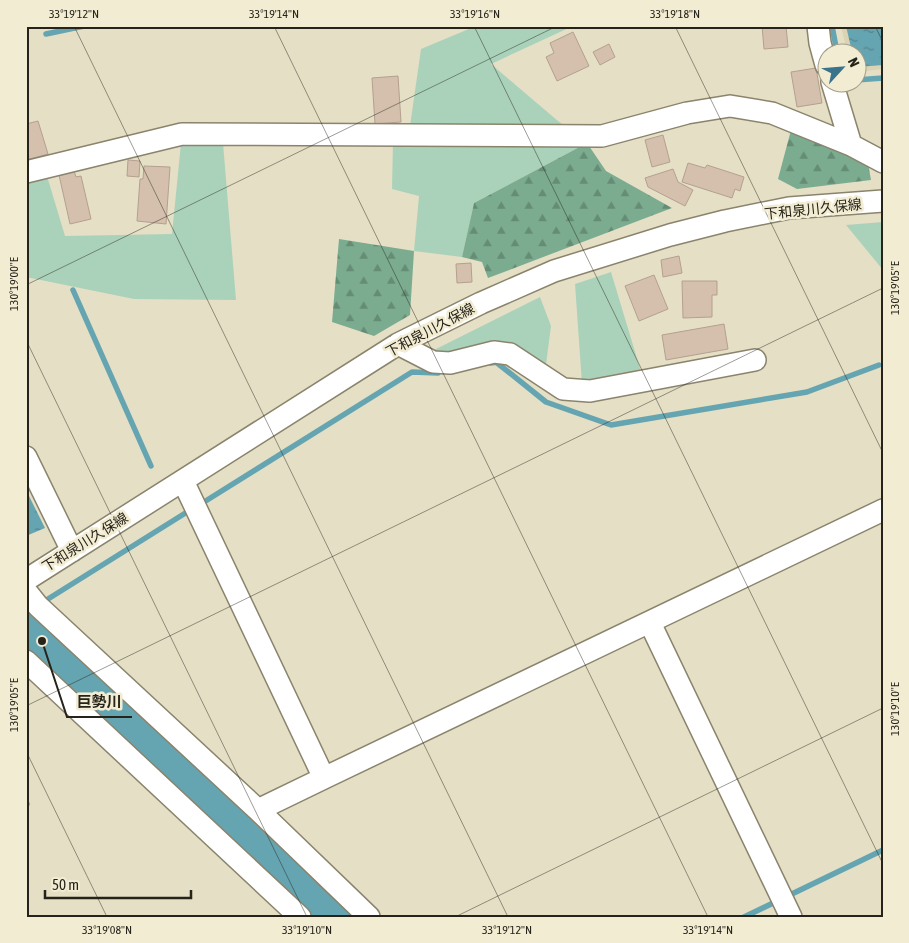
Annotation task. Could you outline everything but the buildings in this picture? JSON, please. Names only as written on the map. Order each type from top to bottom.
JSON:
[{"type":"street","points":[[818,26],[820,42]]},
{"type":"street","points":[[835,92],[851,145]]},
{"type":"street","points":[[26,172],[182,134],[602,136],[687,113],[730,106],[772,113],[851,145],[883,162]]},
{"type":"street","name":"下和泉川久保線","points":[[26,580],[398,344],[481,303],[554,271],[670,235],[789,208],[883,201]]},
{"type":"street","points":[[398,344],[433,362],[450,363],[494,352],[510,354],[563,389],[590,391],[755,360]]},
{"type":"street","points":[[26,457],[72,550]]},
{"type":"street","points":[[183,481],[324,778]]},
{"type":"street","points":[[258,810],[883,510]]},
{"type":"street","points":[[26,591],[38,606],[258,810],[369,917]]},
{"type":"street","points":[[650,623],[785,904]]},
{"type":"street","points":[[26,661],[300,917]]},
{"type":"shaded area","points":[[841,26],[883,26],[883,69],[866,71],[866,42],[845,42]]},
{"type":"green space","points":[[476,26],[573,26],[491,64],[587,143],[474,203],[462,257],[414,251],[419,196],[392,189],[393,141],[410,126],[421,49]]},
{"type":"green space","points":[[791,130],[868,163],[871,180],[797,189],[778,179]]},
{"type":"green space","points":[[181,143],[223,143],[236,300],[134,299],[26,277],[26,181],[47,176],[65,236],[172,234]]},
{"type":"green space","points":[[587,143],[606,171],[672,208],[488,278],[482,262],[462,257],[474,203]]},
{"type":"green space","points":[[883,222],[883,270],[846,225]]},
{"type":"green space","points":[[339,239],[414,251],[410,315],[374,336],[332,322]]},
{"type":"green space","points":[[611,272],[642,375],[582,384],[575,284]]},
{"type":"green space","points":[[540,297],[551,326],[545,372],[504,345],[447,358],[426,354]]},
{"type":"water","points":[[846,26],[883,26],[883,65],[866,66],[866,42],[850,42]]},
{"type":"water","points":[[26,490],[45,528],[26,536]]},
{"type":"waterway","points":[[46,34],[84,26]]},
{"type":"waterway","points":[[832,26],[835,42]]},
{"type":"waterway","points":[[866,79],[883,78]]},
{"type":"waterway","points":[[73,290],[151,466]]},
{"type":"waterway","points":[[491,363],[496,362],[546,402],[611,425],[807,392],[879,365]]},
{"type":"waterway","points":[[204,502],[412,372],[438,373]]},
{"type":"waterway","points":[[48,599],[187,512]]},
{"type":"waterway","points":[[26,627],[336,917]]},
{"type":"waterway","points":[[744,917],[883,850]]},
{"type":"place","name":"巨勢川","points":[[42,641]]}]
